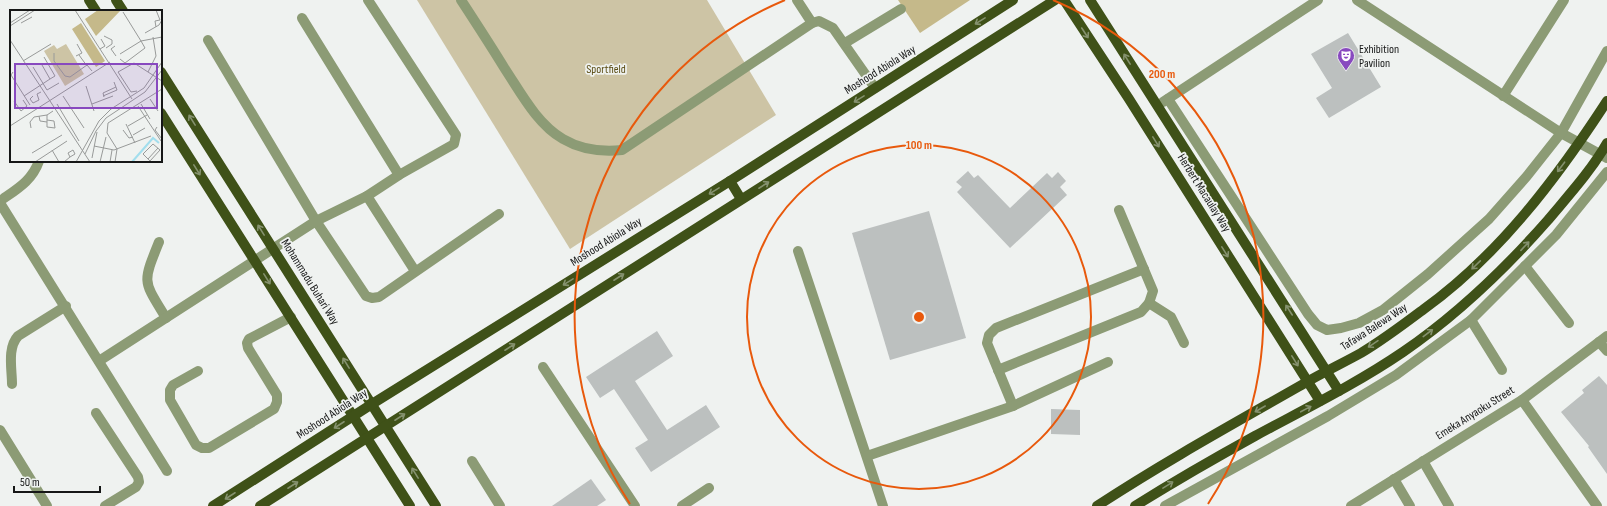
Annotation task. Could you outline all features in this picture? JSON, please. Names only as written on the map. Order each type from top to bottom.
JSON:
[{"type":"main road","points":[[89,0],[95,10]]},
{"type":"main road","points":[[116,0],[121,10]]},
{"type":"main road","name":"Moshood Abiola Way","points":[[213,506],[372,404],[730,181],[1013,0]]},
{"type":"main road","points":[[260,506],[1055,0]]},
{"type":"main road","name":"Herbert Macaulay Way","points":[[1064,0],[1320,402]]},
{"type":"main road","name":"Herbert Macaulay Way","points":[[1090,0],[1328,371],[1339,391]]},
{"type":"main road","name":"Mohammadu Buhari Way","points":[[162,74],[436,506]]},
{"type":"main road","name":"Tafawa Balewa Way","points":[[1097,506],[1131,483],[1308,381],[1362,352],[1412,318],[1459,281],[1493,248],[1536,201],[1579,144],[1607,101]]},
{"type":"main road","points":[[162,115],[410,506]]},
{"type":"main road","points":[[1135,506],[1191,472],[1320,402],[1404,352],[1451,316],[1495,277],[1564,201],[1604,156],[1607,143]]},
{"type":"main road","points":[[730,181],[741,199]]},
{"type":"street","points":[[99,361],[274,250],[316,221],[367,196],[399,175],[454,144],[456,135],[368,0]]},
{"type":"street","points":[[461,0],[519,90],[545,126],[563,140],[605,152],[622,150],[812,23],[819,21],[825,22],[833,28],[845,43],[875,88]]},
{"type":"street","points":[[797,0],[812,23]]},
{"type":"street","points":[[1158,106],[1318,0]]},
{"type":"street","points":[[1357,0],[1561,133],[1579,144],[1604,156]]},
{"type":"street","points":[[1503,96],[1564,0]]},
{"type":"street","points":[[845,43],[901,9]]},
{"type":"street","points":[[302,18],[399,175]]},
{"type":"street","points":[[208,40],[316,221],[366,296],[372,298],[379,297],[499,214]]},
{"type":"street","points":[[1168,99],[1308,314],[1317,325],[1327,330],[1359,323],[1383,310],[1428,274],[1489,219],[1561,133],[1607,51]]},
{"type":"street","points":[[39,162],[35,173],[27,182],[0,202],[66,306],[167,471]]},
{"type":"street","points":[[1165,506],[1328,416],[1396,375],[1471,320],[1556,235],[1607,172]]},
{"type":"street","points":[[367,196],[415,271]]},
{"type":"street","points":[[998,370],[1141,312],[1149,303],[1153,291],[1119,210]]},
{"type":"street","points":[[159,242],[147,271],[146,279],[148,288],[166,318]]},
{"type":"street","points":[[798,251],[883,506]]},
{"type":"street","points":[[1525,266],[1569,323]]},
{"type":"street","points":[[1013,406],[987,343],[988,335],[996,328],[1144,269]]},
{"type":"street","points":[[1149,303],[1171,317],[1184,343]]},
{"type":"street","points":[[12,384],[11,351],[13,341],[18,336],[66,306]]},
{"type":"street","points":[[198,371],[173,385],[170,390],[170,400],[196,445],[202,448],[209,448],[274,408],[277,402],[277,395],[248,348],[247,343],[250,339],[291,318]]},
{"type":"street","points":[[1471,320],[1502,370]]},
{"type":"street","points":[[1603,339],[1607,350]]},
{"type":"street","name":"Emeka Anyaoku Street","points":[[1351,506],[1522,400],[1603,339]]},
{"type":"street","points":[[867,456],[1013,406],[1108,362]]},
{"type":"street","points":[[543,367],[636,506]]},
{"type":"street","points":[[1522,400],[1597,506]]},
{"type":"street","points":[[96,412],[138,477],[139,482],[136,487],[105,506]]},
{"type":"street","points":[[0,430],[47,506]]},
{"type":"street","points":[[472,461],[500,506]]},
{"type":"street","points":[[1423,461],[1449,506]]},
{"type":"street","points":[[1394,479],[1410,506]]},
{"type":"street","points":[[682,506],[709,488]]},
{"type":"green space","name":"Sportfield","points":[[417,0],[707,0],[776,115],[570,249]]},
{"type":"shaded area","points":[[898,0],[970,0],[920,33]]},
{"type":"building","name":"Exhibition Pavilion","points":[[1348,33],[1381,87],[1329,118],[1316,98],[1332,88],[1311,54]]},
{"type":"building","points":[[968,171],[974,178],[978,175],[1010,208],[1047,173],[1052,178],[1058,172],[1066,181],[1060,187],[1067,195],[1010,248],[957,192],[962,187],[956,182]]},
{"type":"building","points":[[929,211],[966,338],[890,360],[852,233]]},
{"type":"building","points":[[657,331],[673,356],[635,381],[667,430],[706,405],[720,427],[651,472],[635,448],[648,440],[614,389],[600,398],[586,377]]},
{"type":"building","points":[[1599,376],[1607,385],[1607,474],[1588,447],[1589,446],[1561,412],[1584,393],[1582,390]]},
{"type":"building","points":[[1051,409],[1080,410],[1080,435],[1051,434]]},
{"type":"building","points":[[591,479],[606,500],[597,506],[552,506]]},
{"type":"place","name":"Exhibition Pavilion","points":[[1346,71]]}]
